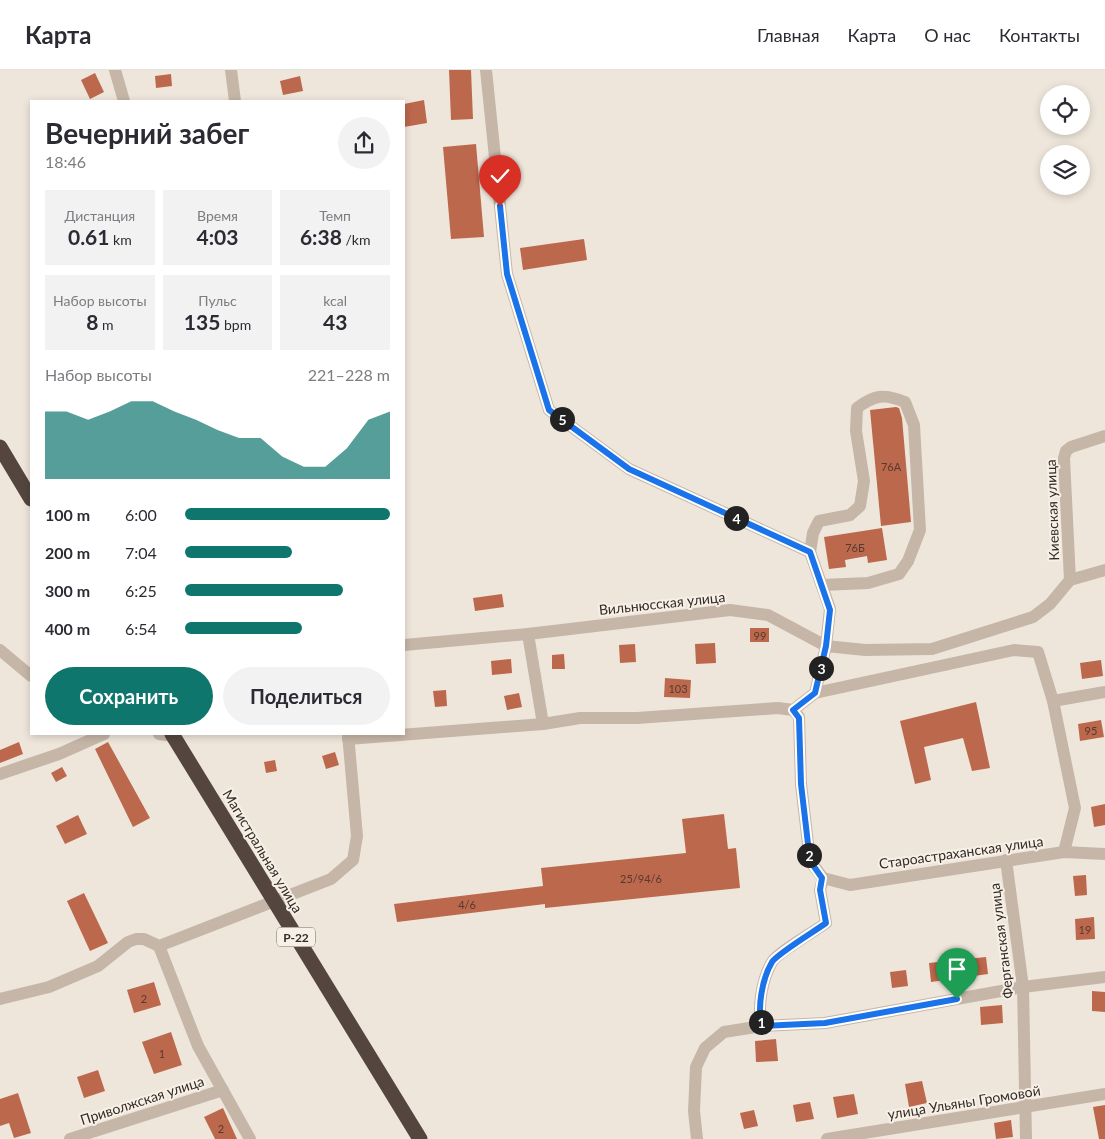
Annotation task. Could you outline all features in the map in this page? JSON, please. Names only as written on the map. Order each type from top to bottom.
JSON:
[{"type":"highway","points":[[0,447],[30,497]]},
{"type":"highway","name":"Магистральная улица","points":[[169,735],[420,1139]]},
{"type":"street","points":[[115,70],[124,100]]},
{"type":"street","points":[[231,70],[235,100]]},
{"type":"street","points":[[486,70],[507,274],[549,410],[629,469],[810,552]]},
{"type":"street","points":[[815,693],[826,646],[830,610],[810,552],[813,534],[819,521],[850,515],[860,506],[864,481],[856,431],[857,408],[869,399],[889,395],[905,402],[914,425],[920,530],[908,561],[899,574],[868,583],[822,585]]},
{"type":"street","name":"Киевская улица","points":[[1070,580],[1066,451],[1105,436]]},
{"type":"street","points":[[1070,580],[1105,570]]},
{"type":"street","name":"Вильнюсская улица","points":[[405,645],[528,634],[730,610],[768,615],[826,646],[865,650],[932,649],[1033,617],[1050,604],[1070,580]]},
{"type":"street","points":[[528,634],[543,724]]},
{"type":"street","points":[[405,732],[543,724],[580,718],[637,718],[778,708],[793,710],[815,693],[1014,650],[1038,652],[1053,701],[1075,808],[1064,852]]},
{"type":"street","points":[[1,651],[30,675]]},
{"type":"street","points":[[1053,701],[1105,692]]},
{"type":"street","points":[[762,1026],[759,1014],[761,995],[772,961],[826,923],[820,890],[822,878],[810,861],[801,784],[799,718],[793,710]]},
{"type":"street","points":[[0,774],[59,754],[102,735]]},
{"type":"street","points":[[159,946],[331,879],[352,860],[357,836],[348,736],[364,735]]},
{"type":"street","name":"Староастраханская улица","points":[[822,878],[850,885],[1064,852],[1105,854]]},
{"type":"street","name":"Ферганская улица","points":[[1006,860],[1023,987],[1026,1139]]},
{"type":"street","points":[[0,999],[49,987],[98,966],[128,942],[136,939],[144,939],[159,946],[198,1046],[250,1139]]},
{"type":"street","points":[[697,1139],[694,1111],[696,1068],[705,1048],[724,1032],[762,1026],[825,1023],[1023,987],[1105,977]]},
{"type":"street","name":"Приволжская улица","points":[[70,1139],[223,1090]]},
{"type":"street","name":"улица Ульяны Громовой","points":[[827,1139],[1105,1094]]},
{"type":"building","points":[[449,70],[471,70],[473,119],[451,120]]},
{"type":"building","points":[[95,73],[104,92],[90,99],[81,80]]},
{"type":"building","points":[[171,74],[172,86],[156,88],[155,76]]},
{"type":"building","points":[[300,76],[303,91],[283,95],[280,81]]},
{"type":"building","points":[[424,100],[427,123],[405,127],[405,104]]},
{"type":"building","points":[[476,144],[484,237],[451,239],[443,147]]},
{"type":"building","points":[[584,239],[587,260],[523,270],[520,248]]},
{"type":"building","points":[[899,408],[902,418],[911,522],[881,526],[870,410]]},
{"type":"building","points":[[882,528],[887,560],[868,563],[867,556],[845,560],[846,567],[829,569],[824,537]]},
{"type":"building","points":[[502,594],[504,607],[475,611],[473,598]]},
{"type":"building","points":[[750,628],[769,628],[769,642],[750,642]]},
{"type":"building","points":[[715,643],[716,663],[696,664],[695,644]]},
{"type":"building","points":[[635,644],[636,662],[620,663],[619,645]]},
{"type":"building","points":[[564,654],[565,669],[552,669],[552,655]]},
{"type":"building","points":[[511,659],[512,673],[492,675],[491,661]]},
{"type":"building","points":[[1101,660],[1103,676],[1082,679],[1080,663]]},
{"type":"building","points":[[665,678],[691,680],[690,698],[664,697]]},
{"type":"building","points":[[446,690],[447,706],[435,707],[433,691]]},
{"type":"building","points":[[519,693],[522,707],[507,710],[504,696]]},
{"type":"building","points":[[976,702],[990,768],[972,771],[963,738],[924,747],[931,780],[915,784],[900,721]]},
{"type":"building","points":[[1101,720],[1104,737],[1080,741],[1078,724]]},
{"type":"building","points":[[19,742],[23,754],[0,763],[0,750]]},
{"type":"building","points":[[108,742],[150,818],[133,827],[95,749]]},
{"type":"building","points":[[335,752],[339,765],[326,769],[322,756]]},
{"type":"building","points":[[275,760],[277,771],[266,773],[264,762]]},
{"type":"building","points":[[62,767],[67,776],[56,782],[51,773]]},
{"type":"building","points":[[1105,804],[1105,825],[1094,827],[1091,807]]},
{"type":"building","points":[[724,814],[728,849],[736,848],[740,888],[545,908],[545,904],[397,922],[394,904],[543,886],[541,868],[686,853],[682,819]]},
{"type":"building","points":[[78,815],[87,834],[65,844],[56,826]]},
{"type":"building","points":[[1086,875],[1087,895],[1075,896],[1073,876]]},
{"type":"building","points":[[84,893],[108,943],[90,951],[67,901]]},
{"type":"building","points":[[1094,917],[1095,939],[1076,940],[1075,919]]},
{"type":"building","points":[[986,957],[988,974],[931,982],[929,963]]},
{"type":"building","points":[[906,970],[908,986],[892,988],[890,972]]},
{"type":"building","points":[[154,982],[161,1005],[134,1013],[127,990]]},
{"type":"building","points":[[1092,991],[1105,992],[1105,1012],[1092,1011]]},
{"type":"building","points":[[1002,1005],[1003,1023],[981,1025],[980,1007]]},
{"type":"building","points":[[171,1032],[182,1065],[154,1074],[142,1042]]},
{"type":"building","points":[[776,1039],[778,1061],[756,1062],[755,1041]]},
{"type":"building","points":[[98,1070],[105,1091],[84,1098],[77,1077]]},
{"type":"building","points":[[922,1081],[927,1103],[909,1107],[905,1084]]},
{"type":"building","points":[[18,1093],[31,1133],[14,1138],[9,1123],[0,1126],[0,1099]]},
{"type":"building","points":[[854,1094],[858,1114],[837,1118],[833,1097]]},
{"type":"building","points":[[810,1102],[814,1119],[796,1122],[793,1105]]},
{"type":"building","points":[[1105,1105],[1105,1139],[1099,1139],[1093,1107]]},
{"type":"building","points":[[223,1108],[237,1139],[215,1139],[204,1117]]},
{"type":"building","points":[[754,1110],[758,1126],[744,1129],[740,1113]]},
{"type":"building","points":[[1011,1120],[1013,1137],[996,1139],[994,1123]]},
{"type":"route","points":[[500,206],[507,274],[549,410],[629,469],[810,552],[830,610],[826,646],[815,693],[793,710],[799,718],[801,784],[810,861],[822,878],[820,890],[826,923],[772,961],[761,995],[759,1014],[762,1026],[825,1023],[957,999]]}]
